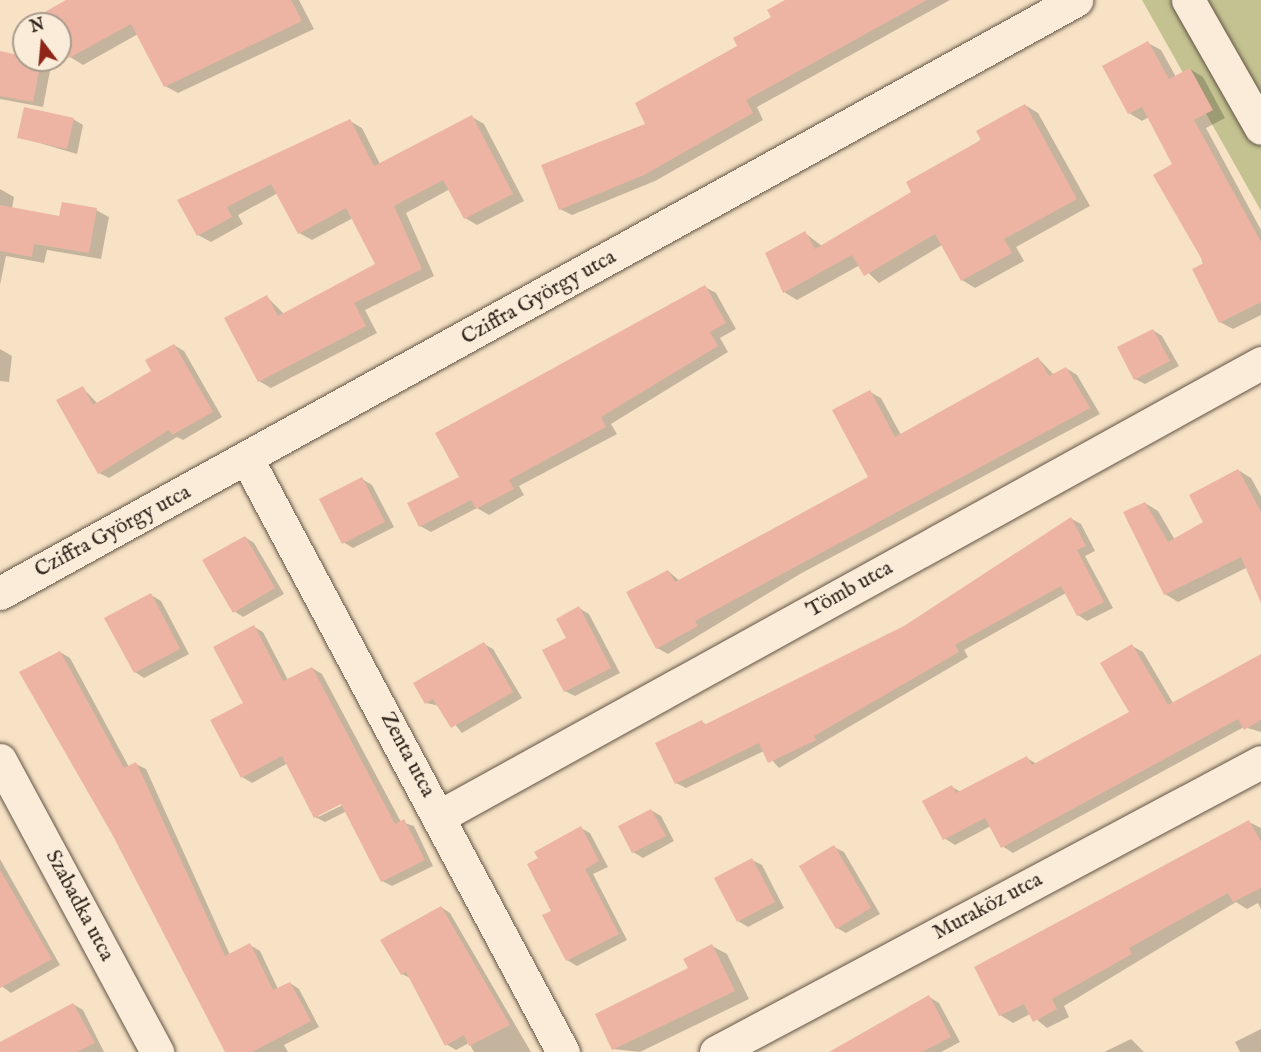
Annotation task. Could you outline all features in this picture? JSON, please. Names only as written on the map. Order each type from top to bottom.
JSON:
[{"type":"street","name":"Cziffra György utca","points":[[0,593],[247,459],[1076,0]]},
{"type":"street","points":[[1188,0],[1261,128]]},
{"type":"street","name":"Tömb utca","points":[[440,816],[1261,363]]},
{"type":"street","name":"Zenta utca","points":[[247,459],[440,816],[563,1052]]},
{"type":"street","name":"Szabadka utca","points":[[0,760],[157,1052]]},
{"type":"street","name":"Muraköz utca","points":[[716,1052],[1261,762]]},
{"type":"shaded area","points":[[1142,0],[1261,0],[1261,211]]},
{"type":"building","points":[[66,0],[291,0],[302,21],[164,87],[131,24],[72,56],[72,12],[45,12]]},
{"type":"building","points":[[785,0],[927,0],[746,100],[753,113],[644,175],[559,210],[541,165],[645,124],[635,103],[737,46],[733,38],[771,17],[767,10]]},
{"type":"building","points":[[1148,41],[1169,79],[1190,68],[1213,110],[1194,120],[1261,242],[1261,302],[1219,323],[1192,269],[1204,263],[1153,175],[1172,164],[1142,107],[1128,114],[1102,66]]},
{"type":"building","points":[[0,51],[12,54],[12,72],[39,72],[33,102],[0,96]]},
{"type":"building","points":[[1025,104],[1077,199],[1004,239],[1012,253],[961,281],[935,234],[864,276],[852,255],[783,293],[765,253],[805,231],[815,249],[911,192],[906,182],[981,140],[976,131]]},
{"type":"building","points":[[24,107],[74,118],[67,149],[17,138]]},
{"type":"building","points":[[472,115],[513,194],[464,219],[443,180],[394,206],[422,269],[354,303],[366,326],[258,382],[224,318],[267,295],[278,316],[375,264],[346,208],[298,234],[271,184],[227,207],[232,217],[197,236],[177,200],[350,119],[374,166]]},
{"type":"building","points":[[62,202],[97,208],[89,253],[34,244],[32,257],[0,251],[0,205],[59,216]]},
{"type":"building","points":[[705,285],[726,323],[710,332],[718,346],[601,417],[606,427],[509,480],[514,489],[476,509],[471,500],[419,527],[407,503],[459,477],[435,433]]},
{"type":"building","points":[[1153,329],[1170,361],[1134,380],[1117,347]]},
{"type":"building","points":[[174,344],[213,412],[172,435],[169,430],[98,474],[56,400],[83,386],[93,405],[151,371],[145,360]]},
{"type":"building","points":[[1038,357],[1049,376],[1066,367],[1090,408],[695,621],[698,626],[656,649],[626,592],[668,570],[675,582],[868,477],[832,410],[870,390],[895,437]]},
{"type":"building","points":[[1238,469],[1261,512],[1261,603],[1241,557],[1164,595],[1123,512],[1145,502],[1168,542],[1203,522],[1189,495]]},
{"type":"building","points":[[362,477],[385,522],[342,544],[319,499]]},
{"type":"building","points":[[1071,517],[1086,546],[1077,550],[1104,602],[1077,616],[1061,586],[955,645],[959,652],[814,736],[816,740],[768,763],[759,743],[675,784],[655,743],[702,720],[704,725],[904,626]]},
{"type":"building","points":[[245,536],[275,588],[233,613],[202,560]]},
{"type":"building","points":[[151,593],[180,649],[134,673],[104,618]]},
{"type":"building","points":[[579,606],[611,668],[564,692],[542,650],[566,638],[556,619]]},
{"type":"building","points":[[254,625],[283,681],[312,667],[395,824],[404,819],[425,860],[381,882],[341,804],[314,818],[282,756],[241,778],[210,720],[243,703],[213,647]]},
{"type":"building","points":[[484,642],[513,692],[451,728],[433,699],[425,704],[413,683]]},
{"type":"building","points":[[1132,644],[1168,705],[1261,654],[1261,720],[1244,730],[1238,719],[1001,848],[985,818],[943,840],[922,801],[952,785],[956,793],[1027,756],[1032,765],[1129,712],[1100,663]]},
{"type":"building","points":[[60,651],[124,768],[136,762],[225,956],[250,943],[273,990],[290,982],[311,1021],[252,1052],[225,1052],[112,834],[19,672]]},
{"type":"building","points":[[651,809],[666,836],[632,853],[618,826]]},
{"type":"building","points":[[1249,820],[1261,842],[1261,888],[1233,902],[1228,893],[1129,948],[1132,954],[1052,999],[1057,1009],[1033,1022],[1024,1004],[999,1016],[974,967]]},
{"type":"building","points":[[581,826],[599,861],[585,869],[619,934],[566,961],[542,915],[551,911],[527,864],[538,858],[534,852]]},
{"type":"building","points":[[834,845],[871,908],[836,929],[799,866]]},
{"type":"building","points":[[752,858],[775,902],[737,922],[714,878]]},
{"type":"building","points":[[0,870],[52,959],[0,988]]},
{"type":"building","points":[[441,906],[510,1025],[469,1046],[464,1035],[445,1046],[406,972],[401,975],[380,940]]},
{"type":"building","points":[[712,944],[735,991],[612,1050],[595,1014],[688,968],[683,959]]},
{"type":"building","points":[[929,995],[951,1037],[922,1052],[829,1052]]},
{"type":"building","points":[[73,1003],[95,1043],[77,1052],[0,1052],[0,1042]]}]
